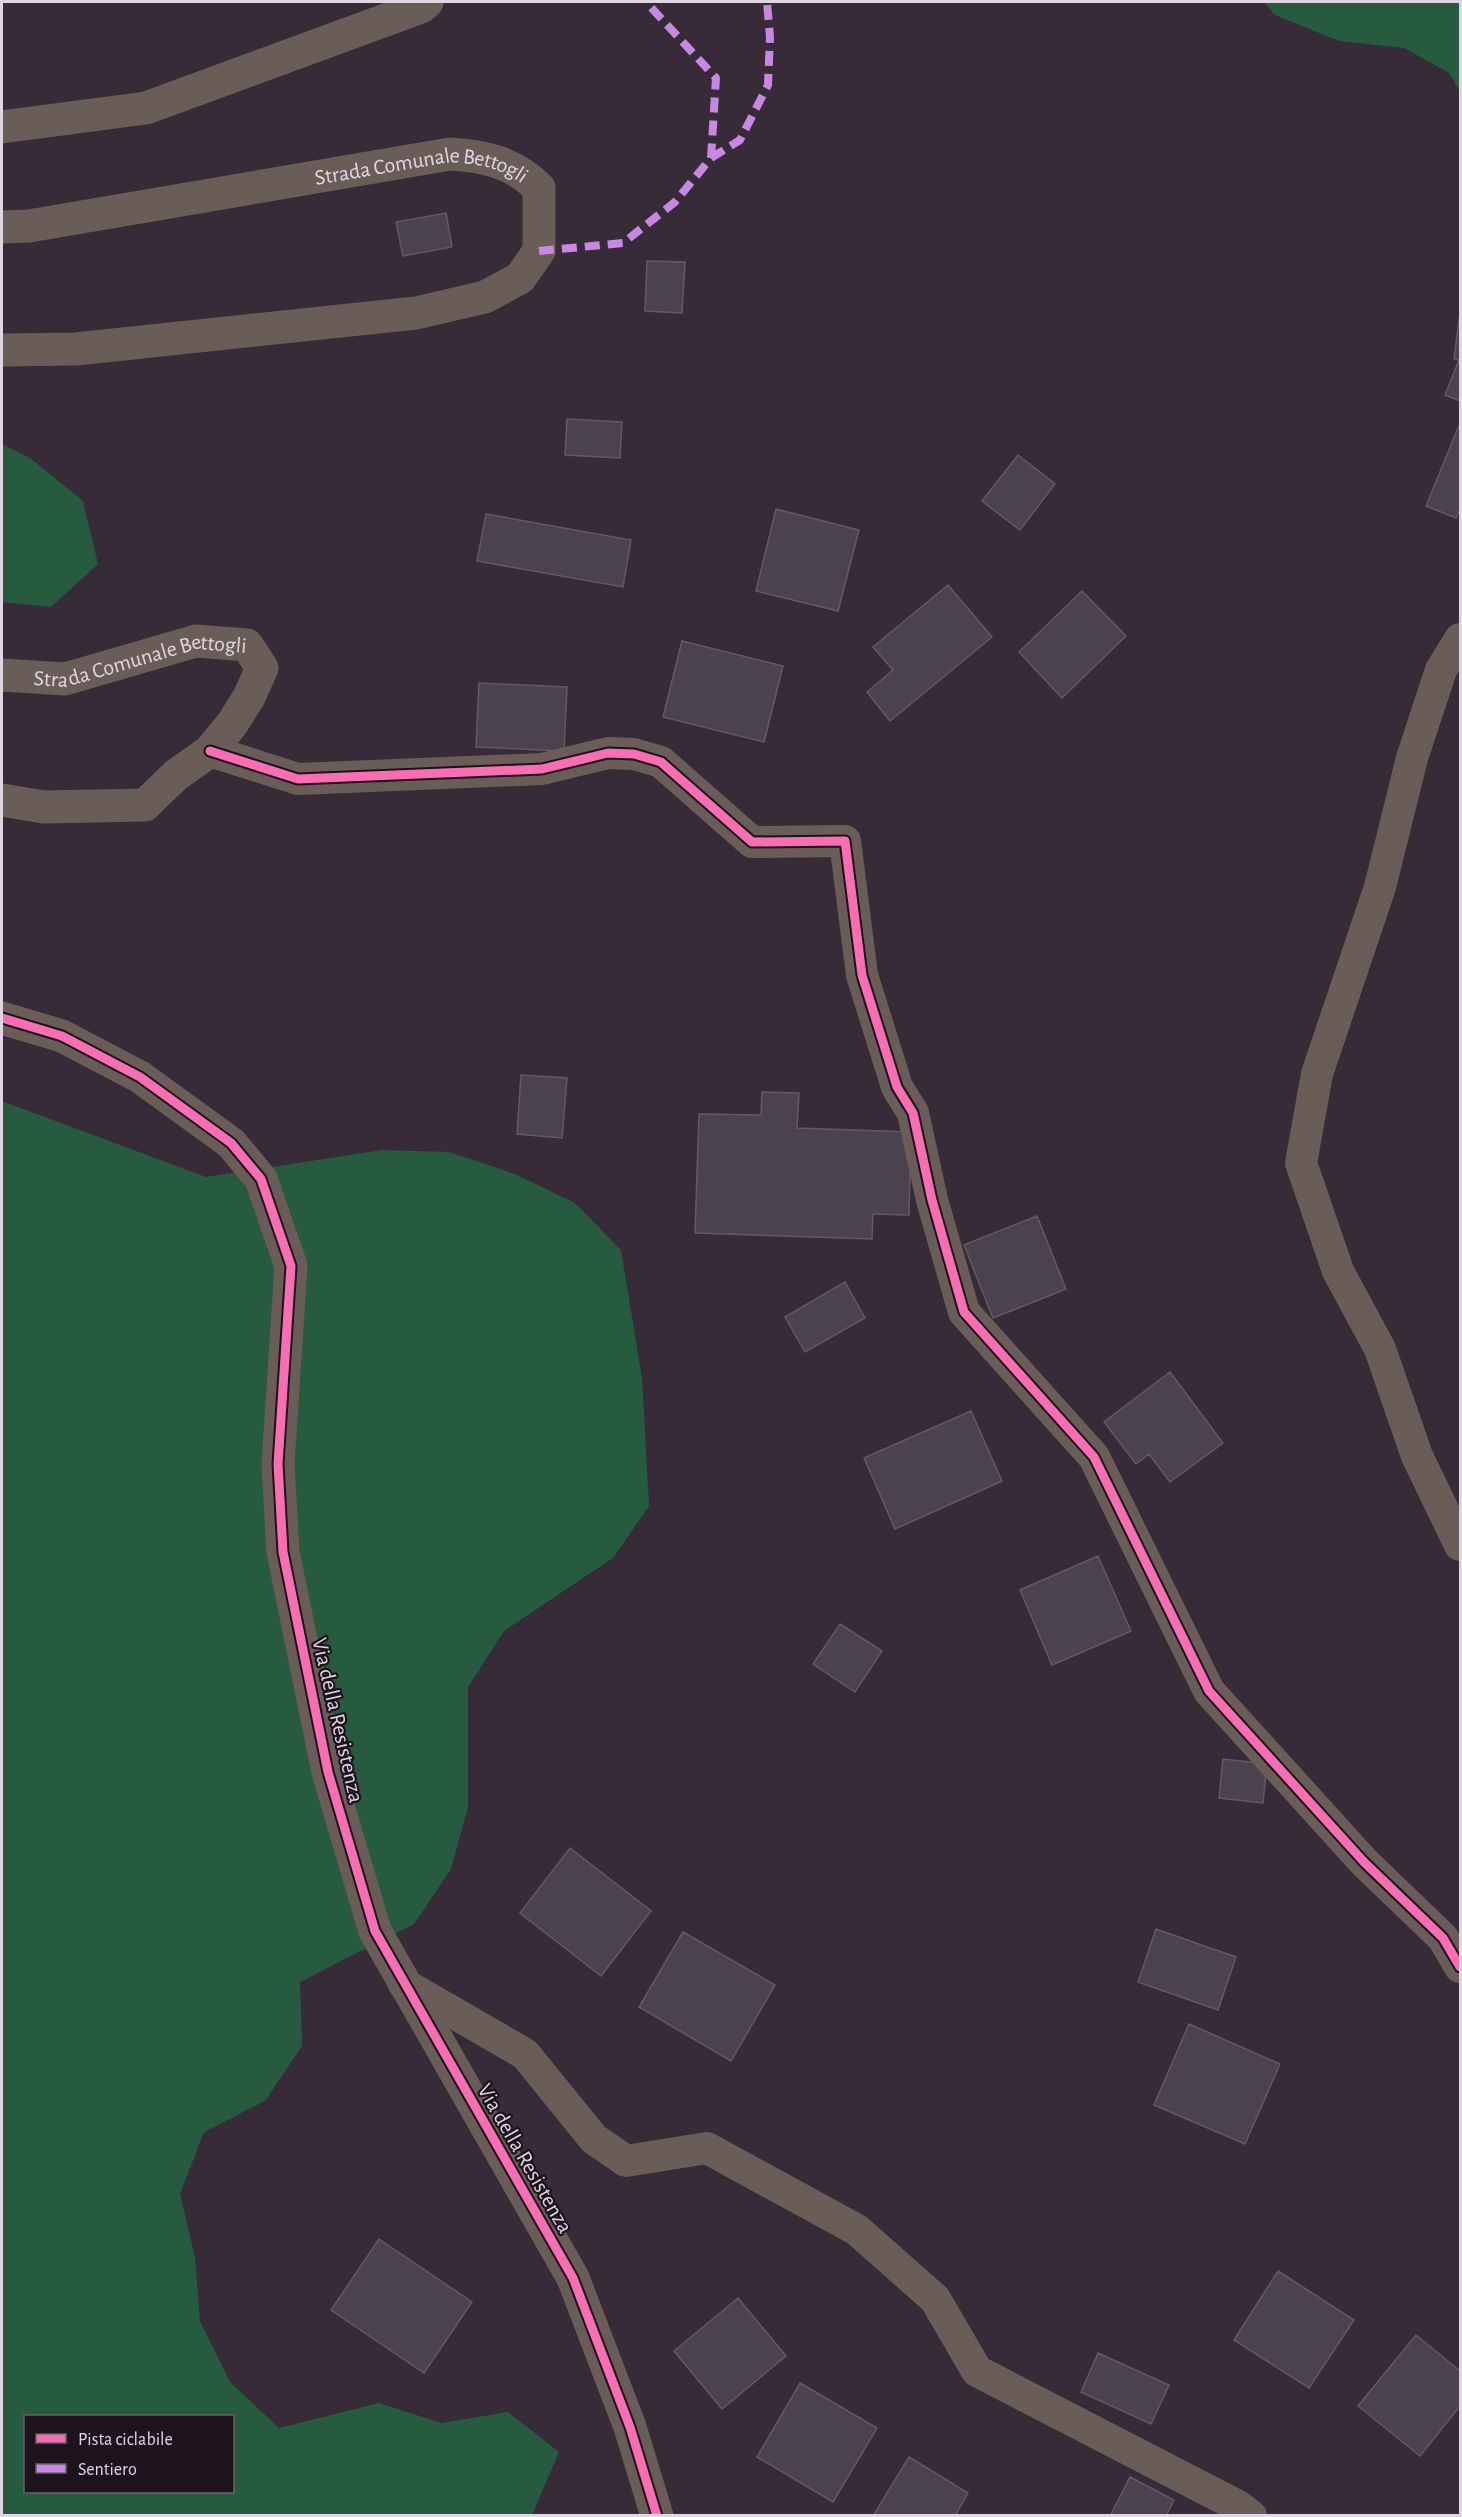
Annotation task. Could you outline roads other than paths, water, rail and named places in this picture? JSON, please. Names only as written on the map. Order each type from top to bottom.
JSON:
[{"type":"street","points":[[2,127],[146,108],[421,7],[427,2]]},
{"type":"street","name":"Strada Comunale Bettogli","points":[[2,227],[29,226],[450,154],[480,156],[524,173],[539,188],[539,251],[520,278],[485,297],[416,314],[76,349],[2,350]]},
{"type":"street","points":[[1461,639],[1441,670],[1412,758],[1380,887],[1317,1074],[1301,1163],[1338,1271],[1380,1349],[1417,1456],[1461,1545]]},
{"type":"street","name":"Strada Comunale Bettogli","points":[[2,675],[65,679],[196,641],[248,645],[262,668],[249,698],[210,751],[176,775],[145,805],[44,807],[2,800]]},
{"type":"street","points":[[210,751],[298,779],[542,769],[608,753],[634,754],[662,762],[752,842],[845,841],[862,975],[897,1087],[913,1113],[933,1200],[964,1312],[1094,1457],[1209,1691],[1364,1862],[1443,1938],[1461,1967]]},
{"type":"street","name":"Via della Resistenza","points":[[2,1018],[62,1036],[141,1077],[231,1143],[261,1179],[291,1266],[278,1464],[283,1552],[328,1772],[375,1931],[573,2278],[630,2427],[657,2516]]},
{"type":"street","points":[[404,1984],[525,2054],[594,2139],[626,2161],[707,2148],[857,2230],[935,2299],[977,2371],[1238,2506],[1251,2516]]}]
